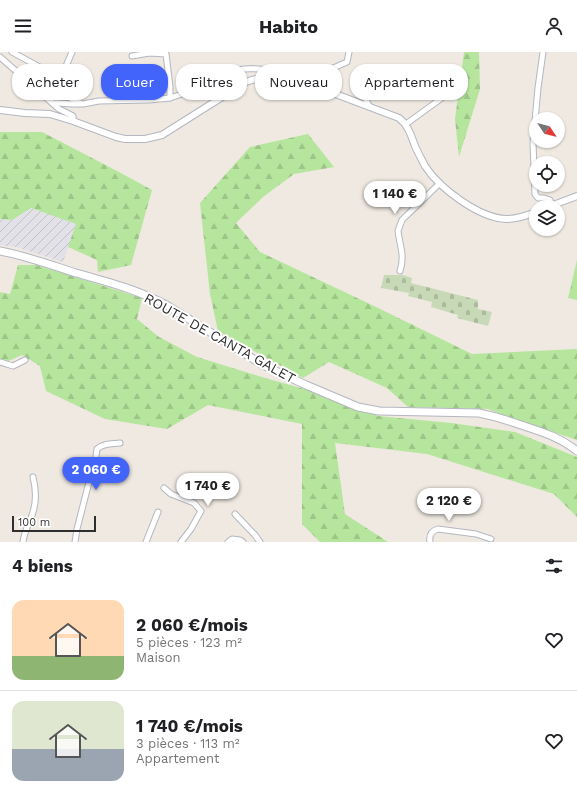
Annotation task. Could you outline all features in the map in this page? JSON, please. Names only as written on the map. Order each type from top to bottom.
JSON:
[{"type":"main road","name":"ROUTE DE CANTA GALET","points":[[0,251],[103,281],[150,297],[168,306],[263,365],[358,407],[379,411],[479,413],[550,434],[577,450]]},
{"type":"street","points":[[12,52],[34,64]]},
{"type":"street","points":[[67,64],[72,52]]},
{"type":"street","points":[[342,64],[347,62],[349,52]]},
{"type":"street","points":[[543,52],[533,143],[534,194],[538,198],[550,200]]},
{"type":"street","points":[[132,56],[149,53],[166,54],[170,98]]},
{"type":"street","points":[[0,57],[59,109],[73,116],[73,121]]},
{"type":"street","points":[[53,103],[83,104],[99,100],[149,100],[170,98],[194,90],[232,71],[238,69],[255,69]]},
{"type":"street","points":[[0,110],[50,114],[124,139],[154,138],[162,135],[246,82],[255,78]]},
{"type":"street","points":[[342,96],[399,118],[406,124],[417,150],[425,166],[430,172],[440,183],[476,210],[504,219],[529,215]]},
{"type":"street","points":[[74,100],[83,104]]},
{"type":"street","points":[[366,100],[369,106]]},
{"type":"street","points":[[406,124],[439,100]]},
{"type":"street","points":[[400,271],[403,257],[398,231],[402,220],[440,183]]},
{"type":"street","points":[[565,200],[577,196]]},
{"type":"street","points":[[0,362],[13,366],[25,360]]},
{"type":"street","points":[[75,542],[88,486],[95,464],[97,449],[107,444],[120,443]]},
{"type":"street","points":[[23,542],[36,502],[35,487],[32,477]]},
{"type":"street","points":[[164,488],[171,494],[194,503],[201,511],[182,542]]},
{"type":"street","points":[[146,542],[158,512]]},
{"type":"street","points":[[235,514],[260,542]]},
{"type":"street","points":[[430,542],[429,536],[434,530],[438,529],[476,534],[490,539]]},
{"type":"street","points":[[228,542],[232,539],[243,542]]},
{"type":"shaded area","points":[[31,208],[77,224],[63,262],[16,247],[0,245],[0,219],[12,220]]},
{"type":"green space","points":[[464,52],[479,52],[480,89],[459,157],[455,119],[458,100],[468,100],[468,64],[462,64]]},
{"type":"green space","points":[[0,132],[42,132],[152,190],[131,265],[98,272],[97,260],[68,247],[76,224],[31,208],[12,220],[0,219]]},
{"type":"green space","points":[[308,134],[334,167],[294,174],[263,197],[236,223],[260,252],[472,354],[577,349],[577,440],[488,409],[408,407],[387,388],[329,362],[303,378],[218,331],[210,294],[200,203],[250,147]]},
{"type":"green space","points":[[577,260],[577,300],[568,298]]},
{"type":"green space","points":[[18,265],[36,265],[142,298],[137,319],[159,337],[197,357],[308,390],[378,416],[451,423],[515,432],[577,457],[577,517],[554,494],[427,454],[335,443],[345,514],[388,542],[320,542],[302,524],[302,424],[208,405],[167,429],[105,419],[46,391],[40,366],[22,355],[6,362],[0,359],[0,292],[10,294]]},
{"type":"green space","points":[[384,275],[403,275],[412,278],[411,283],[478,300],[478,309],[492,312],[488,326],[457,318],[458,315],[431,307],[432,302],[408,296],[409,293],[381,288]]}]
